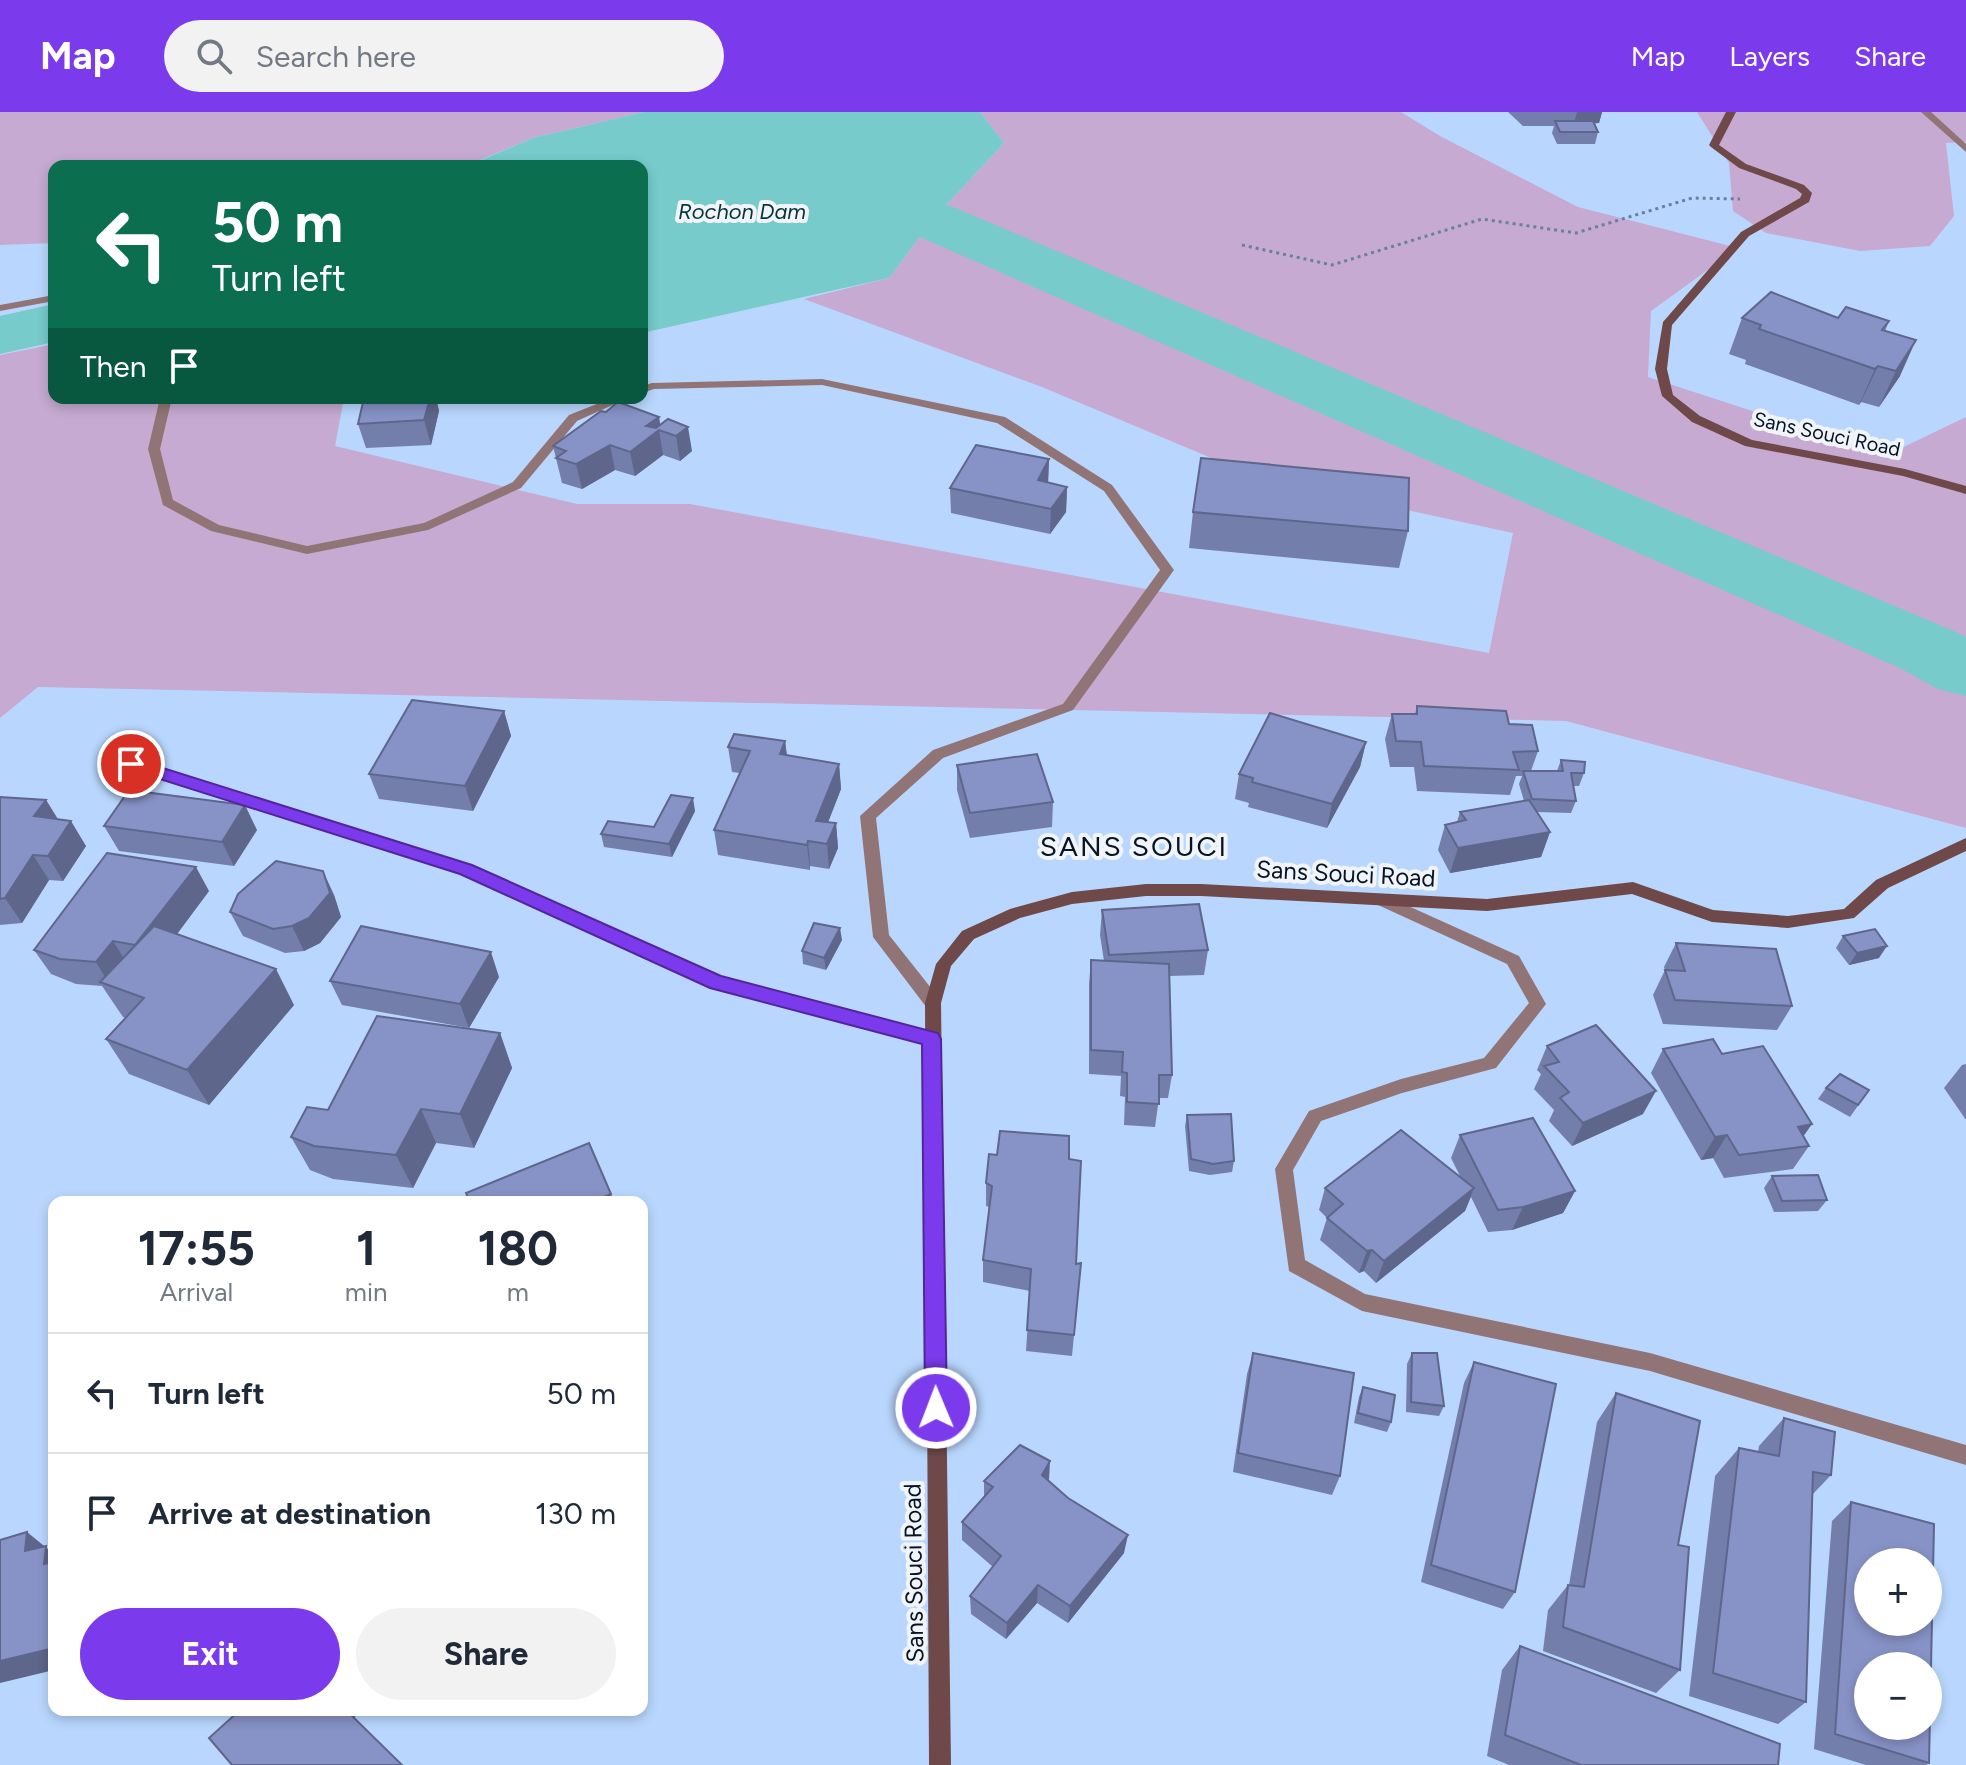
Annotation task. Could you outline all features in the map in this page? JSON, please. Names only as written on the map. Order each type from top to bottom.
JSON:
[{"type":"main road","points":[[1731,112],[1714,145],[1738,165],[1800,187],[1807,193],[1805,200]]},
{"type":"main road","name":"Sans Souci Road","points":[[1805,200],[1745,234],[1667,324],[1661,369],[1668,396],[1696,419],[1749,443],[1905,473],[1966,490]]},
{"type":"main road","name":"Sans Souci Road","points":[[940,1765],[933,1003],[944,964],[968,935],[1016,913],[1072,898],[1146,890],[1201,890],[1487,905],[1633,888],[1712,916],[1788,922],[1848,914],[1882,884],[1966,844]]},
{"type":"street","points":[[1926,112],[1966,149]]},
{"type":"street","points":[[0,308],[48,299]]},
{"type":"street","points":[[648,388],[822,382],[1001,420],[1108,488],[1167,570],[1068,707],[938,754],[868,816],[881,937],[933,1003]]},
{"type":"street","points":[[165,404],[154,449],[167,502],[215,528],[307,550],[428,526],[517,485],[573,418],[607,404]]},
{"type":"street","points":[[131,764],[466,869],[716,983],[932,1039]]},
{"type":"street","points":[[1384,901],[1513,960],[1538,1004],[1490,1063],[1401,1086],[1315,1116],[1284,1169],[1296,1265],[1362,1302],[1650,1362],[1966,1455]]},
{"type":"path","points":[[1242,245],[1332,265],[1482,219],[1576,233],[1692,198],[1805,200]]},
{"type":"shaded area","points":[[0,112],[644,112],[533,138],[480,160],[48,160],[48,243],[0,245]]},
{"type":"shaded area","points":[[980,112],[1401,112],[1440,136],[1578,207],[1738,248],[1651,311],[1648,377],[1887,455],[1966,417],[1966,828],[1566,721],[38,687],[0,718],[0,355],[48,345],[48,404],[343,404],[335,446],[577,504],[690,504],[1489,653],[1513,533],[1259,478],[1042,387],[804,299],[889,278],[932,220],[1004,143]]},
{"type":"shaded area","points":[[1697,112],[1966,112],[1966,142],[1946,143],[1954,216],[1930,246],[1860,251],[1766,233],[1733,211],[1729,163]]},
{"type":"water","name":"Rochon Dam","points":[[644,112],[980,112],[1004,143],[932,220],[889,278],[648,332],[648,160],[482,160],[533,138]]},
{"type":"building","points":[[1555,121],[1593,121],[1598,132],[1560,132]]},
{"type":"building","points":[[1771,292],[1838,318],[1846,307],[1889,321],[1882,330],[1916,340],[1896,371],[1878,366],[1875,369],[1759,329],[1761,325],[1742,318]]},
{"type":"building","points":[[363,404],[428,404],[424,420],[358,424]]},
{"type":"building","points":[[616,404],[623,404],[659,417],[646,426],[656,428],[668,419],[688,427],[676,436],[659,430],[630,452],[610,445],[576,464],[556,458],[566,451],[553,446],[601,411],[606,412]]},
{"type":"building","points":[[976,445],[1049,459],[1038,480],[1067,487],[1051,509],[950,488]]},
{"type":"building","points":[[1201,458],[1409,478],[1408,531],[1193,512]]},
{"type":"building","points":[[412,700],[504,711],[465,786],[369,774]]},
{"type":"building","points":[[1417,706],[1506,711],[1509,724],[1532,725],[1538,751],[1513,752],[1519,770],[1424,766],[1421,742],[1396,741],[1392,714],[1417,714]]},
{"type":"building","points":[[1270,713],[1366,742],[1332,804],[1252,782],[1253,778],[1239,774]]},
{"type":"building","points":[[734,734],[785,741],[780,754],[839,764],[816,821],[836,823],[827,844],[808,841],[807,845],[714,830],[750,751],[728,747]]},
{"type":"building","points":[[1037,754],[1053,802],[970,813],[957,765]]},
{"type":"building","points":[[1561,760],[1585,762],[1584,773],[1571,773],[1576,801],[1532,799],[1523,771],[1563,771]]},
{"type":"building","points":[[129,790],[245,805],[222,842],[104,826]]},
{"type":"building","points":[[671,795],[693,798],[669,844],[601,834],[608,821],[654,827]]},
{"type":"building","points":[[0,797],[46,800],[34,816],[71,821],[48,856],[33,855],[5,898],[0,899]]},
{"type":"building","points":[[1529,800],[1550,832],[1458,848],[1445,825],[1466,820],[1460,812]]},
{"type":"building","points":[[107,853],[196,867],[135,945],[113,941],[96,962],[60,959],[34,950]]},
{"type":"building","points":[[276,861],[323,871],[330,893],[309,918],[292,926],[273,929],[230,912],[238,894]]},
{"type":"building","points":[[1199,904],[1208,950],[1109,955],[1102,910]]},
{"type":"building","points":[[814,923],[840,928],[824,958],[802,951]]},
{"type":"building","points":[[154,926],[276,969],[187,1070],[106,1039],[144,998],[100,982]]},
{"type":"building","points":[[361,926],[491,952],[460,1004],[330,981]]},
{"type":"building","points":[[1875,929],[1887,946],[1857,953],[1843,936]]},
{"type":"building","points":[[1676,943],[1776,949],[1792,1006],[1675,1000],[1665,970],[1685,971]]},
{"type":"building","points":[[1091,960],[1169,964],[1172,1075],[1159,1075],[1159,1104],[1127,1102],[1127,1073],[1122,1072],[1123,1052],[1091,1050]]},
{"type":"building","points":[[377,1016],[500,1033],[460,1114],[421,1109],[396,1155],[314,1146],[291,1137],[307,1107],[328,1110]]},
{"type":"building","points":[[1596,1025],[1656,1091],[1583,1123],[1560,1098],[1569,1092],[1544,1066],[1559,1062],[1547,1046]]},
{"type":"building","points":[[1713,1039],[1722,1054],[1763,1046],[1812,1124],[1798,1127],[1809,1146],[1739,1155],[1727,1135],[1715,1137],[1663,1049]]},
{"type":"building","points":[[1840,1074],[1869,1090],[1858,1105],[1826,1088]]},
{"type":"building","points":[[1231,1114],[1234,1161],[1213,1164],[1191,1159],[1187,1115]]},
{"type":"building","points":[[1533,1118],[1575,1191],[1523,1207],[1498,1210],[1460,1135]]},
{"type":"building","points":[[1401,1130],[1474,1188],[1384,1261],[1327,1218],[1343,1204],[1325,1188]]},
{"type":"building","points":[[1000,1131],[1069,1136],[1069,1159],[1081,1161],[1076,1264],[1081,1263],[1074,1335],[1027,1330],[1031,1269],[983,1260],[992,1186],[986,1183],[989,1154],[997,1155]]},
{"type":"building","points":[[589,1143],[611,1194],[467,1196],[466,1193]]},
{"type":"building","points":[[1818,1175],[1827,1200],[1782,1201],[1772,1176]]},
{"type":"building","points":[[1253,1353],[1354,1373],[1340,1476],[1238,1453]]},
{"type":"building","points":[[1412,1353],[1437,1353],[1444,1406],[1411,1402]]},
{"type":"building","points":[[1474,1362],[1556,1384],[1515,1592],[1431,1565]]},
{"type":"building","points":[[1363,1387],[1395,1395],[1391,1422],[1358,1413]]},
{"type":"building","points":[[1616,1393],[1700,1421],[1678,1545],[1689,1547],[1680,1670],[1563,1627],[1568,1585],[1584,1587]]},
{"type":"building","points":[[1784,1418],[1835,1432],[1831,1475],[1813,1472],[1806,1702],[1713,1673],[1739,1448],[1779,1456]]},
{"type":"building","points":[[1020,1445],[1050,1461],[1042,1475],[1068,1498],[1128,1535],[1070,1606],[1038,1585],[1007,1623],[970,1596],[1001,1556],[962,1522],[993,1487],[984,1481]]},
{"type":"building","points":[[1851,1502],[1934,1524],[1933,1548],[1854,1548],[1854,1636],[1932,1636],[1931,1652],[1854,1652],[1854,1740],[1835,1734]]},
{"type":"building","points":[[27,1532],[25,1551],[46,1546],[48,1649],[0,1661],[0,1540]]},
{"type":"building","points":[[1520,1646],[1780,1744],[1778,1765],[1581,1765],[1505,1735]]},
{"type":"building","points":[[233,1716],[352,1716],[402,1765],[232,1765],[209,1738]]},
{"type":"building","points":[[1854,1740],[1929,1740],[1929,1763]]},
{"type":"waterway","points":[[932,220],[1928,650],[1966,670]]},
{"type":"waterway","points":[[0,335],[48,324]]},
{"type":"district","name":"SANS SOUCI","points":[[1134,846]]},
{"type":"route","points":[[131,764],[466,869],[716,983],[932,1039],[936,1408]]}]
